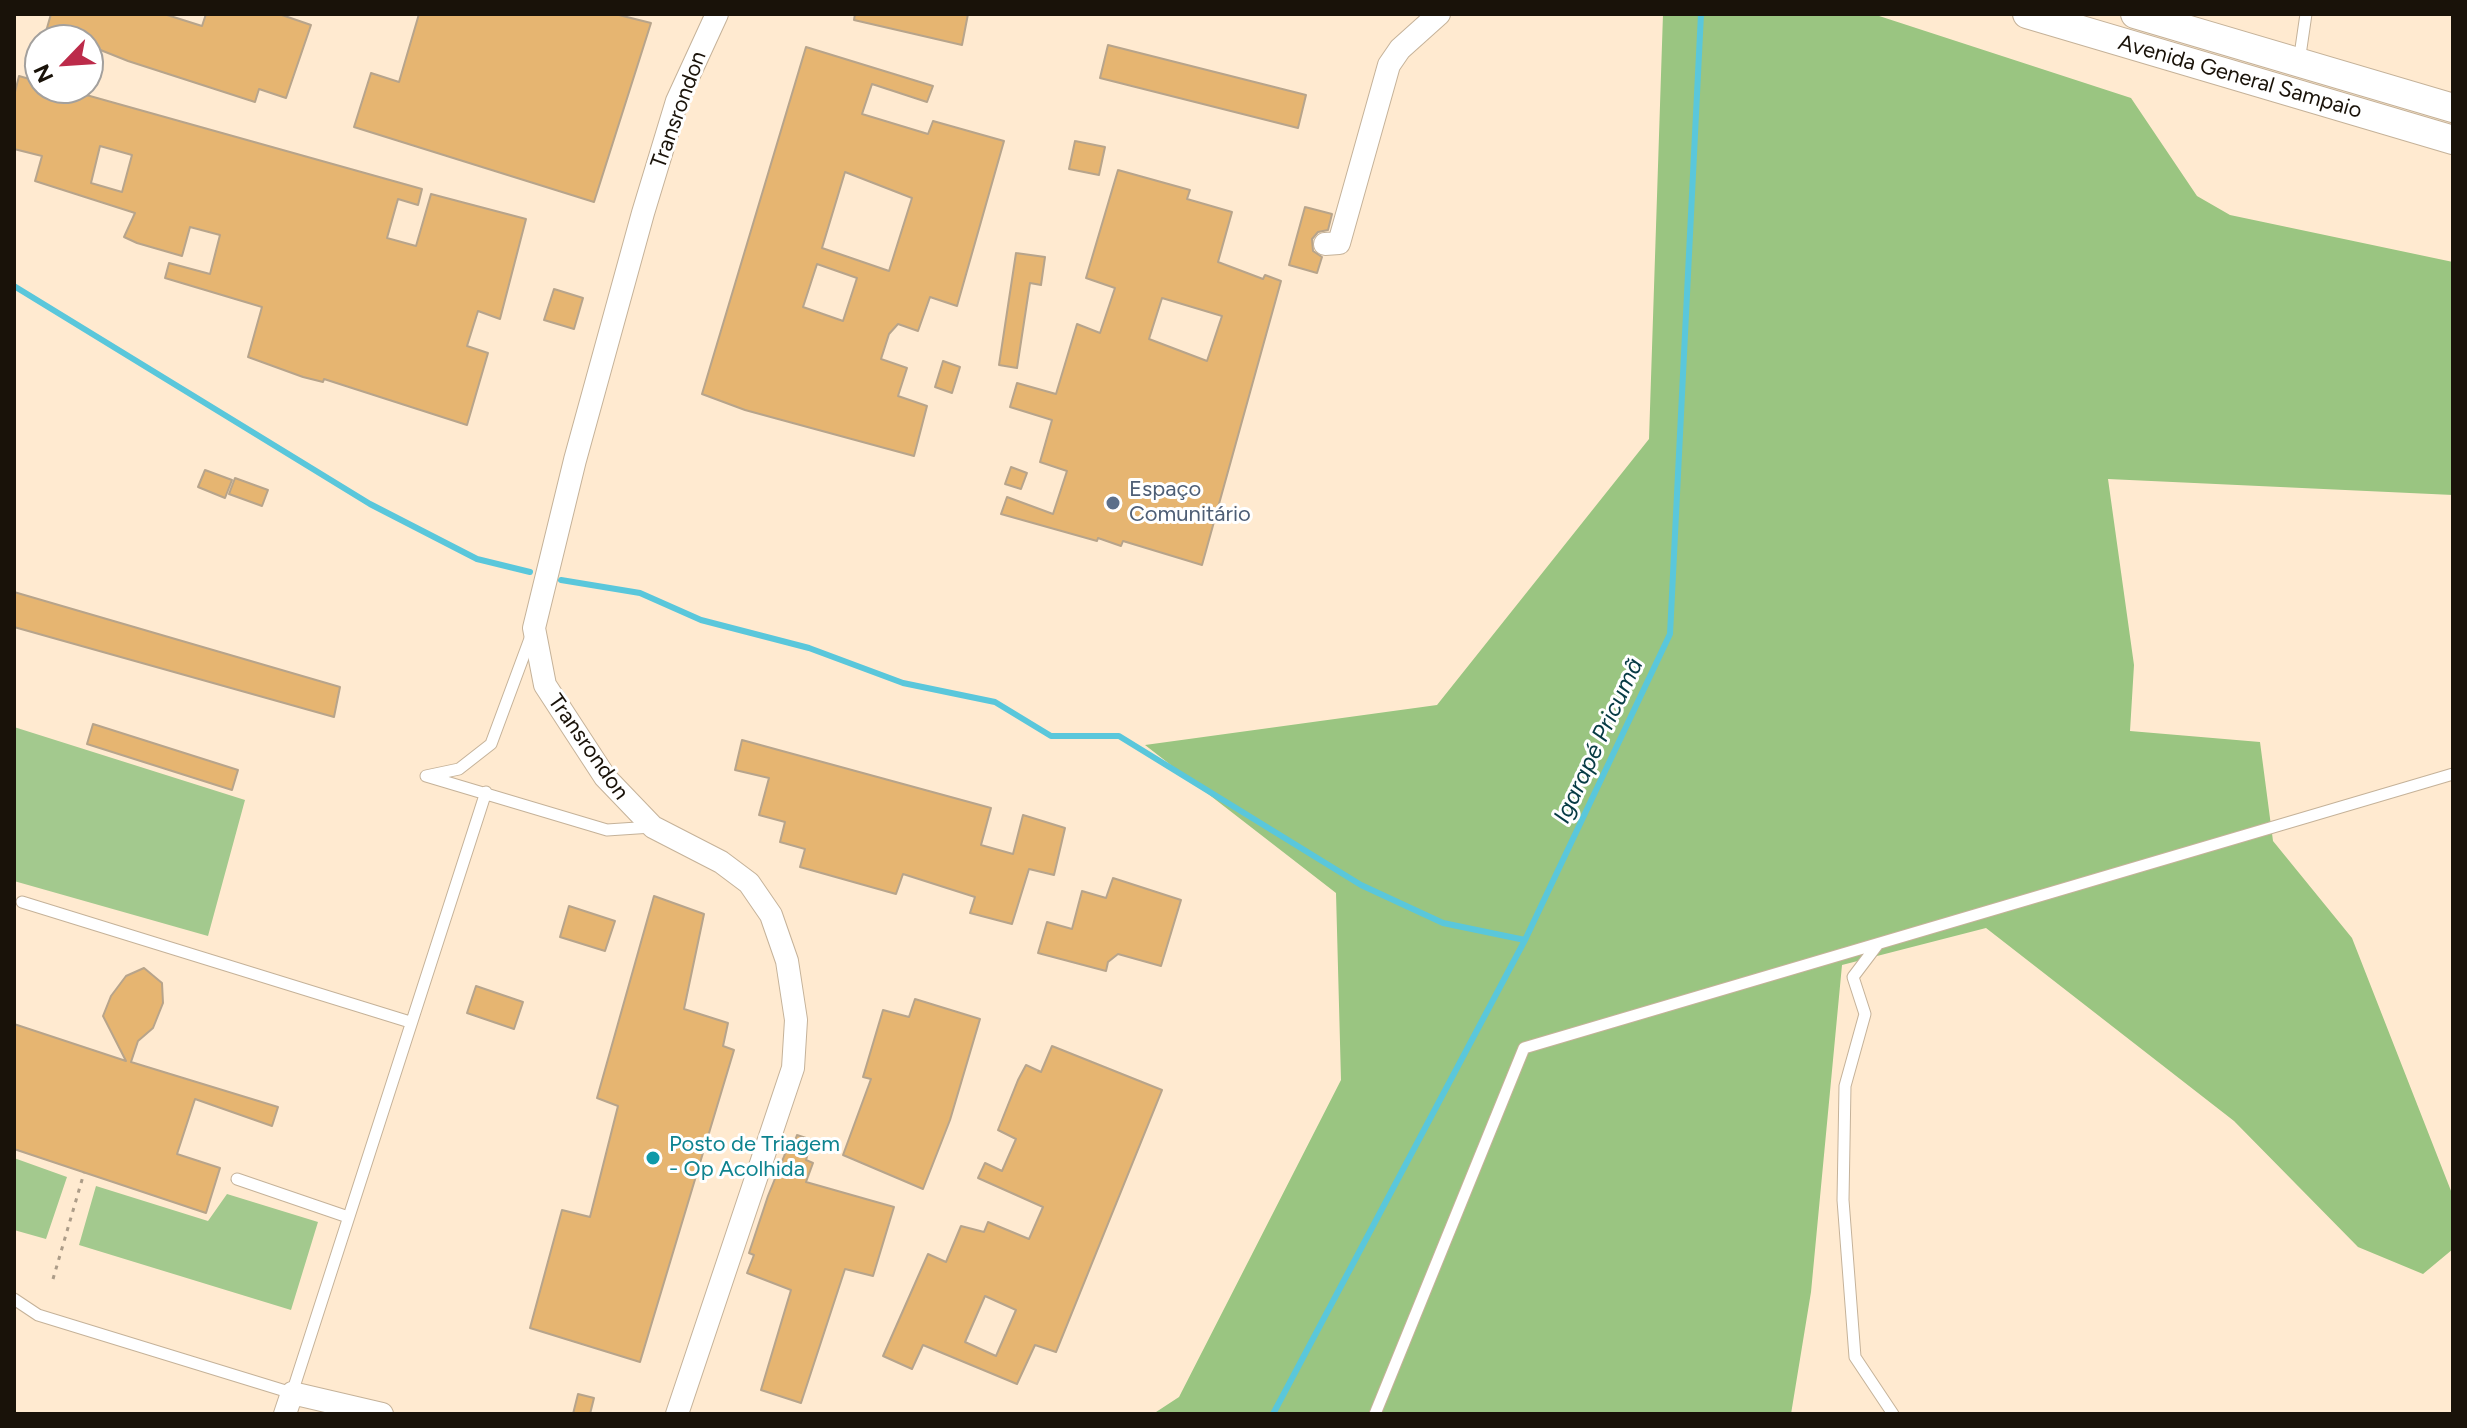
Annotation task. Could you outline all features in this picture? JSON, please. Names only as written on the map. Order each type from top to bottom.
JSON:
[{"type":"street","name":"Transrondon","points":[[677,1414],[793,1068],[796,1020],[787,961],[775,927],[749,883],[721,862],[653,827],[605,777],[545,685],[534,628],[575,460],[643,213],[677,101],[717,14]]},
{"type":"street","points":[[1325,244],[1339,243],[1389,65],[1400,49],[1439,14]]},
{"type":"street","name":"Avenida General Sampaio","points":[[2135,14],[2453,108]]},
{"type":"street","name":"Avenida General Sampaio","points":[[2039,16],[2080,22],[2290,92],[2453,140]]},
{"type":"street","points":[[2290,92],[2298,62]]},
{"type":"street","points":[[289,1404],[382,1414]]},
{"type":"lane","points":[[2298,62],[2306,14]]},
{"type":"lane","points":[[534,628],[491,744],[459,769],[426,776],[607,830],[653,827]]},
{"type":"lane","points":[[1375,1414],[1524,1048],[2453,774]]},
{"type":"lane","points":[[14,1299],[38,1315],[289,1404],[486,792]]},
{"type":"lane","points":[[22,902],[410,1022]]},
{"type":"lane","points":[[1878,944],[1853,977],[1865,1014],[1845,1086],[1843,1200],[1855,1357],[1893,1414]]},
{"type":"lane","points":[[237,1179],[348,1217]]},
{"type":"path","points":[[53,1279],[84,1173]]},
{"type":"green space","points":[[1663,14],[1873,14],[2131,98],[2197,196],[2230,215],[2453,262],[2453,495],[2108,479],[2134,665],[2130,731],[2260,742],[2273,841],[2352,938],[2453,1196],[2453,1249],[2423,1274],[2358,1247],[2234,1121],[1986,928],[1842,965],[1811,1292],[1791,1414],[1153,1414],[1179,1397],[1341,1080],[1336,893],[1145,745],[1437,705],[1649,439]]},
{"type":"green space","points":[[14,727],[245,800],[208,936],[14,881]]},
{"type":"green space","points":[[14,1158],[67,1177],[46,1239],[14,1230]]},
{"type":"green space","points":[[96,1186],[208,1221],[227,1194],[318,1222],[291,1310],[79,1245]]},
{"type":"building","points":[[51,14],[164,14],[202,26],[206,14],[279,14],[311,25],[286,98],[259,89],[255,102],[104,51],[104,24],[48,24]]},
{"type":"building","points":[[419,14],[615,14],[651,23],[594,202],[354,127],[371,73],[399,82]]},
{"type":"building","points":[[855,14],[968,14],[962,45],[854,20]]},
{"type":"building","points":[[1108,45],[1306,95],[1298,128],[1100,78]]},
{"type":"building","points":[[806,47],[933,86],[927,102],[872,84],[862,114],[928,134],[933,121],[1004,141],[957,306],[930,297],[918,331],[898,324],[889,334],[881,359],[907,368],[898,396],[927,406],[914,456],[745,410],[702,394]],"holes":[[[845,172],[912,198],[889,271],[822,248]],[[817,264],[857,278],[843,321],[803,307]]]},
{"type":"building","points":[[19,76],[24,77],[24,104],[104,104],[104,100],[422,189],[418,205],[398,199],[387,238],[416,246],[431,194],[526,219],[500,319],[478,311],[467,346],[488,353],[467,425],[324,379],[323,382],[303,377],[248,357],[262,307],[165,278],[169,263],[210,274],[220,235],[190,227],[182,256],[137,243],[124,237],[135,213],[35,181],[42,156],[14,149],[14,96]],"holes":[[[100,146],[132,155],[122,192],[91,183]]]},
{"type":"building","points":[[1075,141],[1105,147],[1099,175],[1069,169]]},
{"type":"building","points":[[1118,170],[1190,190],[1187,199],[1232,212],[1218,262],[1263,279],[1265,275],[1281,281],[1202,565],[1123,541],[1121,546],[1098,538],[1097,541],[1001,514],[1007,497],[1053,514],[1067,471],[1040,462],[1052,420],[1010,407],[1017,383],[1056,394],[1077,324],[1100,333],[1115,288],[1086,278]],"holes":[[[1162,298],[1222,316],[1207,361],[1149,339]]]},
{"type":"building","points":[[1305,207],[1332,214],[1328,230],[1318,232],[1312,239],[1313,251],[1322,257],[1317,273],[1289,265]]},
{"type":"building","points":[[1016,253],[1045,257],[1041,285],[1030,283],[1017,368],[999,365]]},
{"type":"building","points":[[554,289],[583,298],[574,329],[544,320]]},
{"type":"building","points":[[943,361],[960,367],[952,393],[935,387]]},
{"type":"building","points":[[1011,467],[1027,473],[1021,489],[1005,484]]},
{"type":"building","points":[[205,470],[232,480],[225,498],[198,487]]},
{"type":"building","points":[[235,478],[268,490],[262,506],[229,494]]},
{"type":"building","points":[[14,592],[340,687],[334,717],[14,627]]},
{"type":"building","points":[[93,724],[238,770],[232,790],[87,744]]},
{"type":"building","points":[[742,740],[991,808],[981,845],[1013,854],[1023,815],[1065,828],[1054,875],[1029,869],[1012,924],[970,913],[975,897],[903,874],[896,894],[800,867],[805,849],[780,842],[785,822],[759,815],[769,778],[735,770]]},
{"type":"building","points":[[1113,878],[1181,900],[1161,966],[1118,954],[1108,962],[1106,971],[1038,953],[1047,922],[1072,929],[1082,891],[1106,898]]},
{"type":"building","name":"Posto de Triagem - Op Acolhida","points":[[654,896],[704,914],[684,1009],[728,1023],[723,1046],[734,1050],[640,1362],[530,1328],[562,1210],[590,1217],[618,1106],[597,1098]]},
{"type":"building","points":[[569,906],[615,921],[605,951],[560,937]]},
{"type":"building","points":[[144,968],[162,983],[163,1003],[153,1028],[138,1041],[131,1062],[278,1107],[272,1126],[195,1099],[177,1154],[220,1168],[206,1213],[14,1149],[14,1024],[126,1061],[103,1016],[111,996],[126,976]]},
{"type":"building","points":[[476,986],[523,1002],[514,1029],[467,1013]]},
{"type":"building","points":[[915,999],[980,1019],[950,1120],[923,1189],[843,1155],[871,1079],[863,1077],[883,1010],[909,1017]]},
{"type":"building","points":[[1052,1046],[1162,1090],[1056,1352],[1035,1345],[1017,1384],[923,1345],[912,1369],[883,1356],[928,1254],[946,1262],[961,1226],[984,1232],[988,1222],[1029,1239],[1043,1207],[978,1178],[985,1163],[1002,1171],[1016,1139],[998,1130],[1026,1065],[1041,1072]],"holes":[[[985,1296],[1016,1310],[996,1356],[965,1342]]]},
{"type":"building","points":[[797,1135],[812,1140],[806,1160],[813,1163],[806,1182],[894,1207],[873,1276],[845,1269],[801,1403],[761,1390],[791,1290],[747,1273],[754,1255],[749,1253],[768,1196],[787,1149],[791,1151]]},
{"type":"building","points":[[578,1394],[594,1398],[590,1414],[573,1414]]},
{"type":"waterway","name":"Igarapé Pricumã","points":[[1273,1414],[1525,940],[1670,634],[1701,14]]},
{"type":"waterway","points":[[14,286],[370,504],[477,559],[530,572]]},
{"type":"waterway","points":[[561,580],[640,593],[701,620],[809,648],[903,683],[995,702],[1051,736],[1119,736],[1361,885],[1443,923],[1525,940]]},
{"type":"place","name":"Espaço Comunitário","points":[[1113,503]]},
{"type":"place","name":"Posto de Triagem - Op Acolhida","points":[[653,1158]]}]
